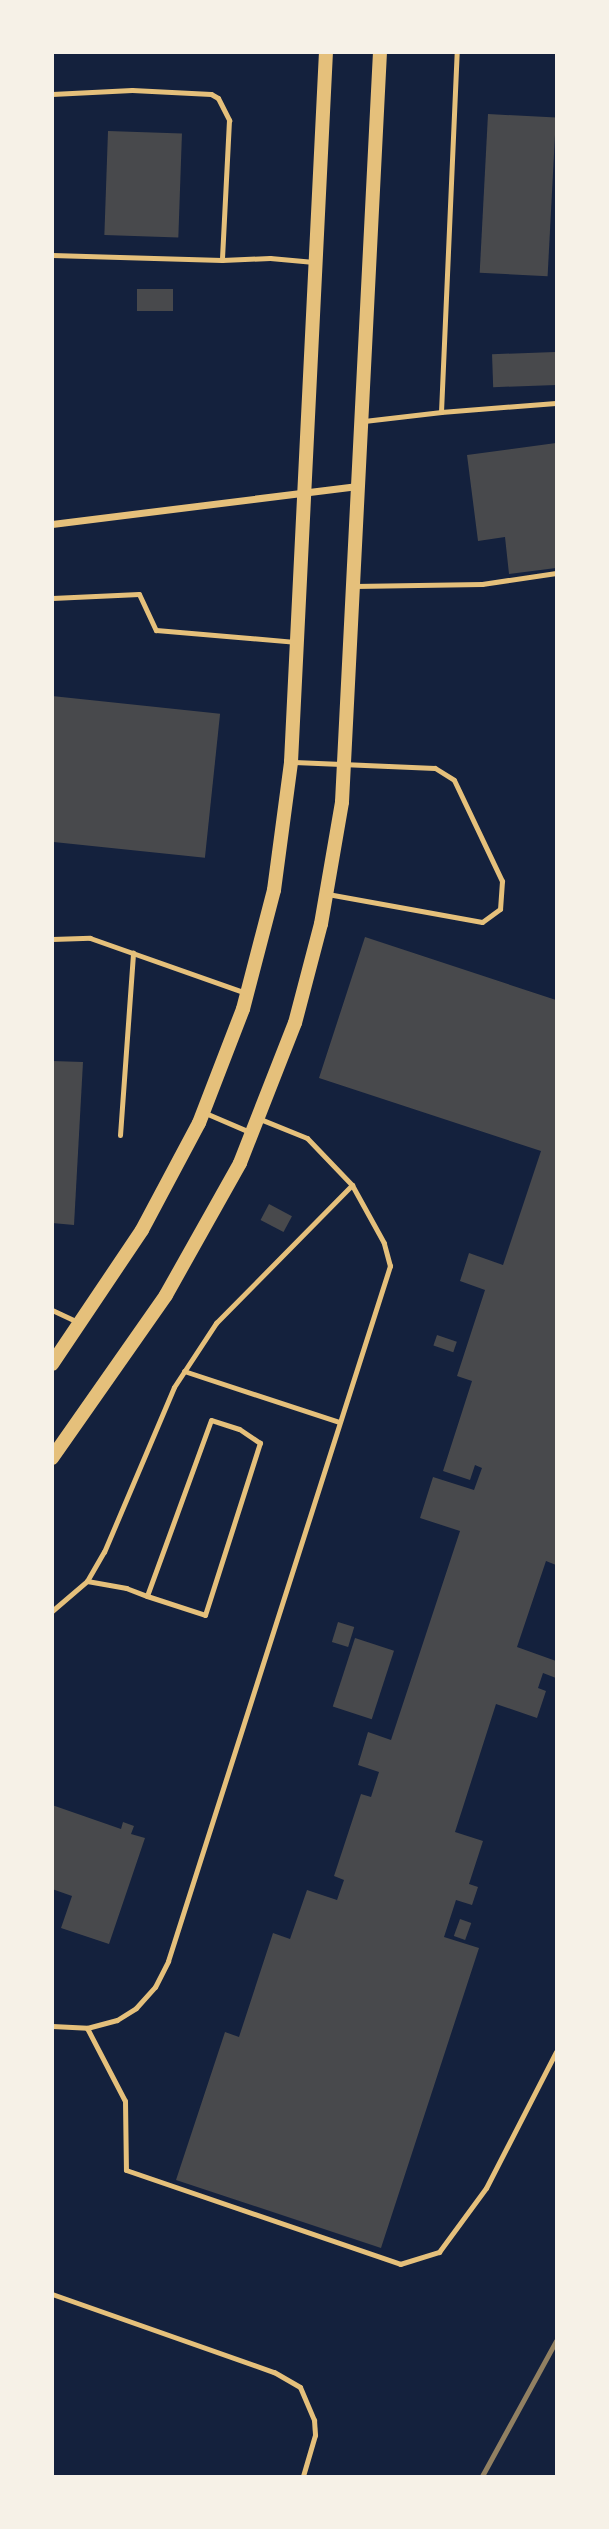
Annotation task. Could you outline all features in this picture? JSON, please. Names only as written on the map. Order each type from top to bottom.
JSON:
[{"type":"main road","points":[[52,1364],[163,1195],[203,1112],[248,993],[274,890],[291,762],[326,52]]},
{"type":"main road","points":[[52,1458],[185,1263],[253,1134],[295,1023],[328,894],[342,802],[380,52]]},
{"type":"street","points":[[52,524],[359,486]]},
{"type":"lane","points":[[441,412],[457,52]]},
{"type":"lane","points":[[52,94],[132,90],[211,94],[218,98],[229,120],[222,260]]},
{"type":"lane","points":[[52,255],[222,260],[270,258],[315,262]]},
{"type":"lane","points":[[362,421],[556,402]]},
{"type":"lane","points":[[354,586],[482,584],[556,573]]},
{"type":"lane","points":[[52,598],[139,594],[156,630],[297,642]]},
{"type":"lane","points":[[291,762],[435,768],[454,780],[502,881],[500,909],[482,922],[328,894]]},
{"type":"lane","points":[[52,939],[90,938],[248,993]]},
{"type":"lane","points":[[120,1135],[133,952]]},
{"type":"lane","points":[[203,1112],[253,1134]]},
{"type":"lane","points":[[52,2026],[88,2028],[117,2020],[136,2008],[155,1987],[168,1961],[390,1266],[384,1243],[352,1185],[307,1138],[260,1119]]},
{"type":"lane","points":[[52,1611],[87,1581],[104,1552],[174,1387],[216,1323],[242,1293],[352,1185]]},
{"type":"lane","points":[[52,1310],[81,1323]]},
{"type":"lane","points":[[184,1371],[339,1423]]},
{"type":"lane","points":[[87,1581],[127,1588],[147,1596],[205,1615],[260,1443],[239,1429],[211,1420],[147,1596]]},
{"type":"lane","points":[[88,2028],[125,2101],[126,2170],[400,2264],[439,2252],[486,2188],[556,2052]]},
{"type":"lane","points":[[52,2294],[274,2372],[300,2386],[314,2420],[315,2435],[303,2476]]},
{"type":"building","points":[[488,114],[556,118],[548,276],[480,273]]},
{"type":"building","points":[[108,131],[182,134],[178,238],[104,235]]},
{"type":"building","points":[[137,289],[173,289],[173,311],[137,311]]},
{"type":"building","points":[[555,352],[556,385],[493,387],[492,354]]},
{"type":"building","points":[[556,443],[556,568],[509,574],[505,537],[478,541],[467,455]]},
{"type":"building","points":[[52,696],[220,714],[205,858],[52,842]]},
{"type":"building","points":[[365,937],[556,1000],[556,1565],[546,1561],[517,1647],[556,1661],[556,1678],[543,1673],[538,1688],[546,1691],[537,1718],[496,1704],[455,1832],[483,1841],[469,1884],[478,1887],[472,1905],[456,1900],[444,1937],[479,1948],[381,2248],[176,2180],[225,2032],[239,2037],[273,1933],[290,1939],[307,1890],[337,1900],[344,1880],[334,1876],[361,1794],[371,1797],[379,1772],[358,1765],[368,1732],[391,1740],[460,1531],[420,1518],[433,1477],[474,1490],[482,1468],[475,1465],[470,1480],[443,1471],[472,1381],[457,1376],[485,1290],[460,1281],[469,1253],[503,1265],[541,1151],[319,1078]]},
{"type":"building","points":[[52,1061],[83,1062],[74,1225],[52,1223]]},
{"type":"building","points":[[269,1204],[292,1216],[284,1232],[261,1220]]},
{"type":"building","points":[[437,1335],[457,1342],[453,1352],[433,1345]]},
{"type":"building","points":[[338,1622],[354,1627],[348,1647],[332,1642]]},
{"type":"building","points":[[355,1638],[394,1651],[372,1719],[333,1706]]},
{"type":"building","points":[[52,1805],[121,1829],[123,1822],[134,1826],[131,1834],[145,1838],[109,1944],[61,1928],[72,1896],[52,1889]]},
{"type":"building","points":[[460,1919],[471,1923],[465,1940],[454,1936]]},
{"type":"railway","points":[[482,2476],[556,2341]]}]
